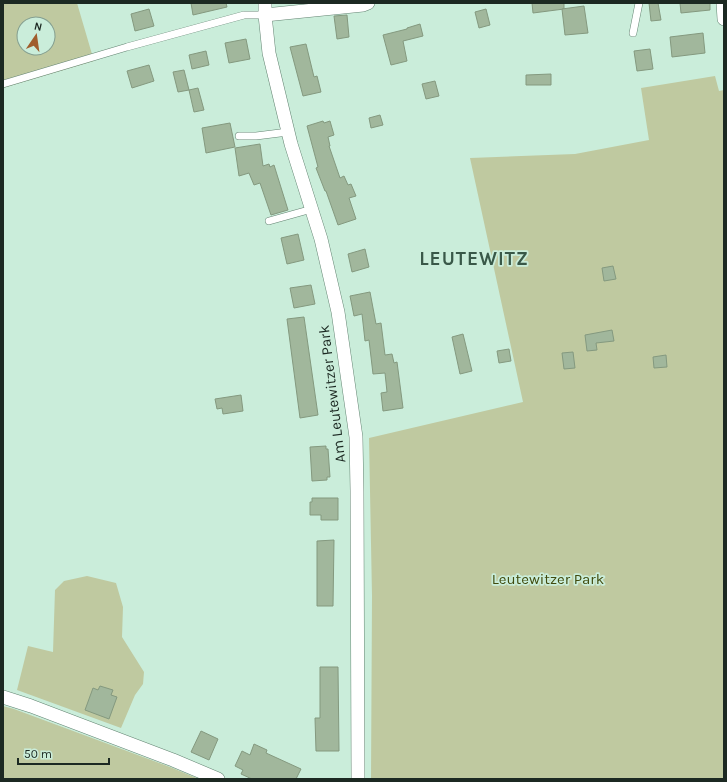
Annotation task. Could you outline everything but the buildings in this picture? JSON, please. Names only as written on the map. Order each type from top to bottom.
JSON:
[{"type":"street","points":[[265,9],[363,5],[368,3]]},
{"type":"street","points":[[723,3],[724,19]]},
{"type":"street","name":"Am Leutewitzer Park","points":[[265,9],[269,53],[288,132],[321,239],[338,312],[356,437],[358,779]]},
{"type":"street","points":[[3,697],[31,706],[173,760],[218,779]]},
{"type":"lane","points":[[633,33],[639,3]]},
{"type":"lane","points":[[3,84],[134,45],[265,9]]},
{"type":"lane","points":[[239,136],[256,136],[288,132]]},
{"type":"lane","points":[[269,221],[312,209]]},
{"type":"green space","points":[[3,3],[77,3],[94,61],[3,88]]},
{"type":"green space","name":"Leutewitzer Park","points":[[715,76],[719,91],[724,90],[724,779],[371,779],[372,596],[369,438],[523,402],[470,158],[575,154],[649,140],[641,88]]},
{"type":"green space","points":[[87,576],[116,583],[123,607],[122,637],[144,672],[143,684],[135,695],[121,728],[17,690],[28,646],[53,652],[55,590],[64,581]]},
{"type":"green space","points":[[3,706],[170,767],[199,779],[3,779]]},
{"type":"district","name":"LEUTEWITZ","points":[[474,259]]}]
